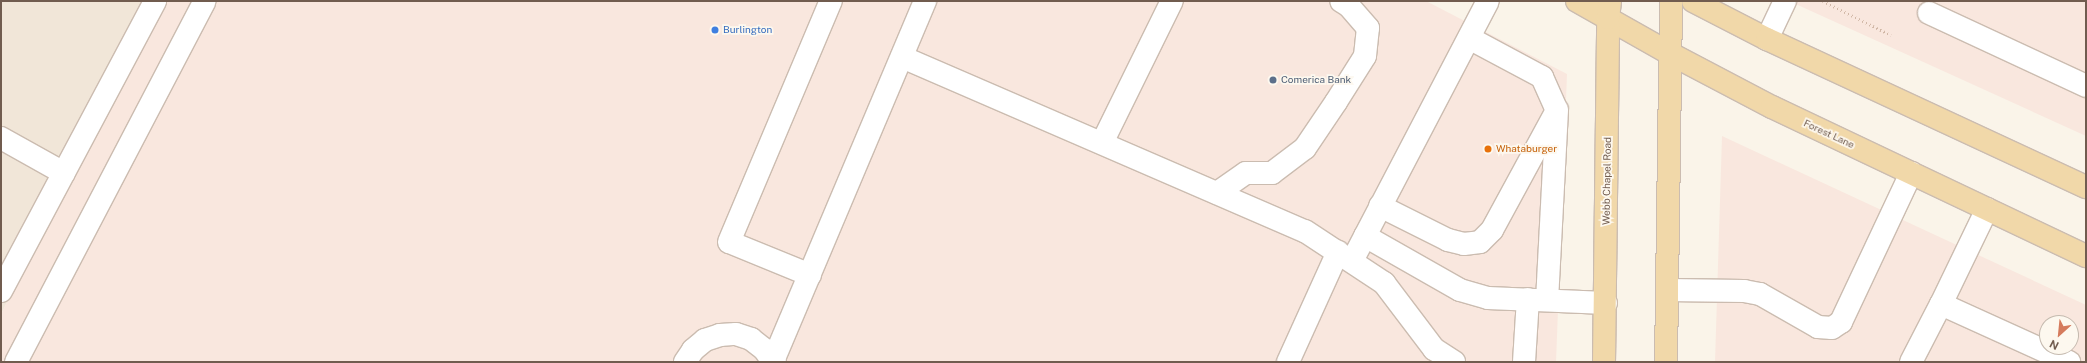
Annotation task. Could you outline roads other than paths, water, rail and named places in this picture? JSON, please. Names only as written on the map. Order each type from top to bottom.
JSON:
[{"type":"main road","name":"Forest Lane","points":[[1577,1],[1609,10],[1669,53],[1772,107],[2086,256]]},
{"type":"main road","points":[[1666,362],[1669,53],[1671,1]]},
{"type":"main road","points":[[1693,1],[1767,39],[2086,187]]},
{"type":"main road","name":"Webb Chapel Road","points":[[1604,362],[1609,10]]},
{"type":"street","points":[[1,291],[155,1]]},
{"type":"street","points":[[16,362],[205,1]]},
{"type":"street","points":[[810,275],[729,242],[831,1]]},
{"type":"street","points":[[685,362],[693,350],[705,340],[720,334],[736,334],[751,339],[764,349],[774,362],[925,1]]},
{"type":"street","points":[[1102,143],[1172,1]]},
{"type":"street","points":[[1217,193],[1246,173],[1272,173],[1305,148],[1336,102],[1365,56],[1368,28],[1349,6],[1341,1]]},
{"type":"street","points":[[1288,362],[1345,256],[1365,236],[1488,1]]},
{"type":"street","points":[[1767,39],[1785,1]]},
{"type":"street","points":[[1929,13],[2086,86]]},
{"type":"street","points":[[1469,38],[1542,76],[1557,110],[1538,299],[1524,362]]},
{"type":"street","points":[[902,57],[1306,231],[1384,283],[1434,349],[1454,362]]},
{"type":"street","points":[[1380,206],[1448,240],[1464,244],[1480,242],[1492,230],[1557,110]]},
{"type":"street","points":[[1,138],[64,173]]},
{"type":"street","points":[[1667,290],[1744,291],[1760,294],[1818,326],[1826,329],[1838,326],[1911,173]]},
{"type":"street","points":[[1911,362],[1987,210]]},
{"type":"street","points":[[1365,236],[1460,290],[1488,298],[1606,303]]},
{"type":"street","points":[[1941,304],[2069,362]]},
{"type":"place","name":"Burlington","points":[[715,30]]},
{"type":"place","name":"Comerica Bank","points":[[1273,80]]},
{"type":"place","name":"Whataburger","points":[[1488,149]]}]
